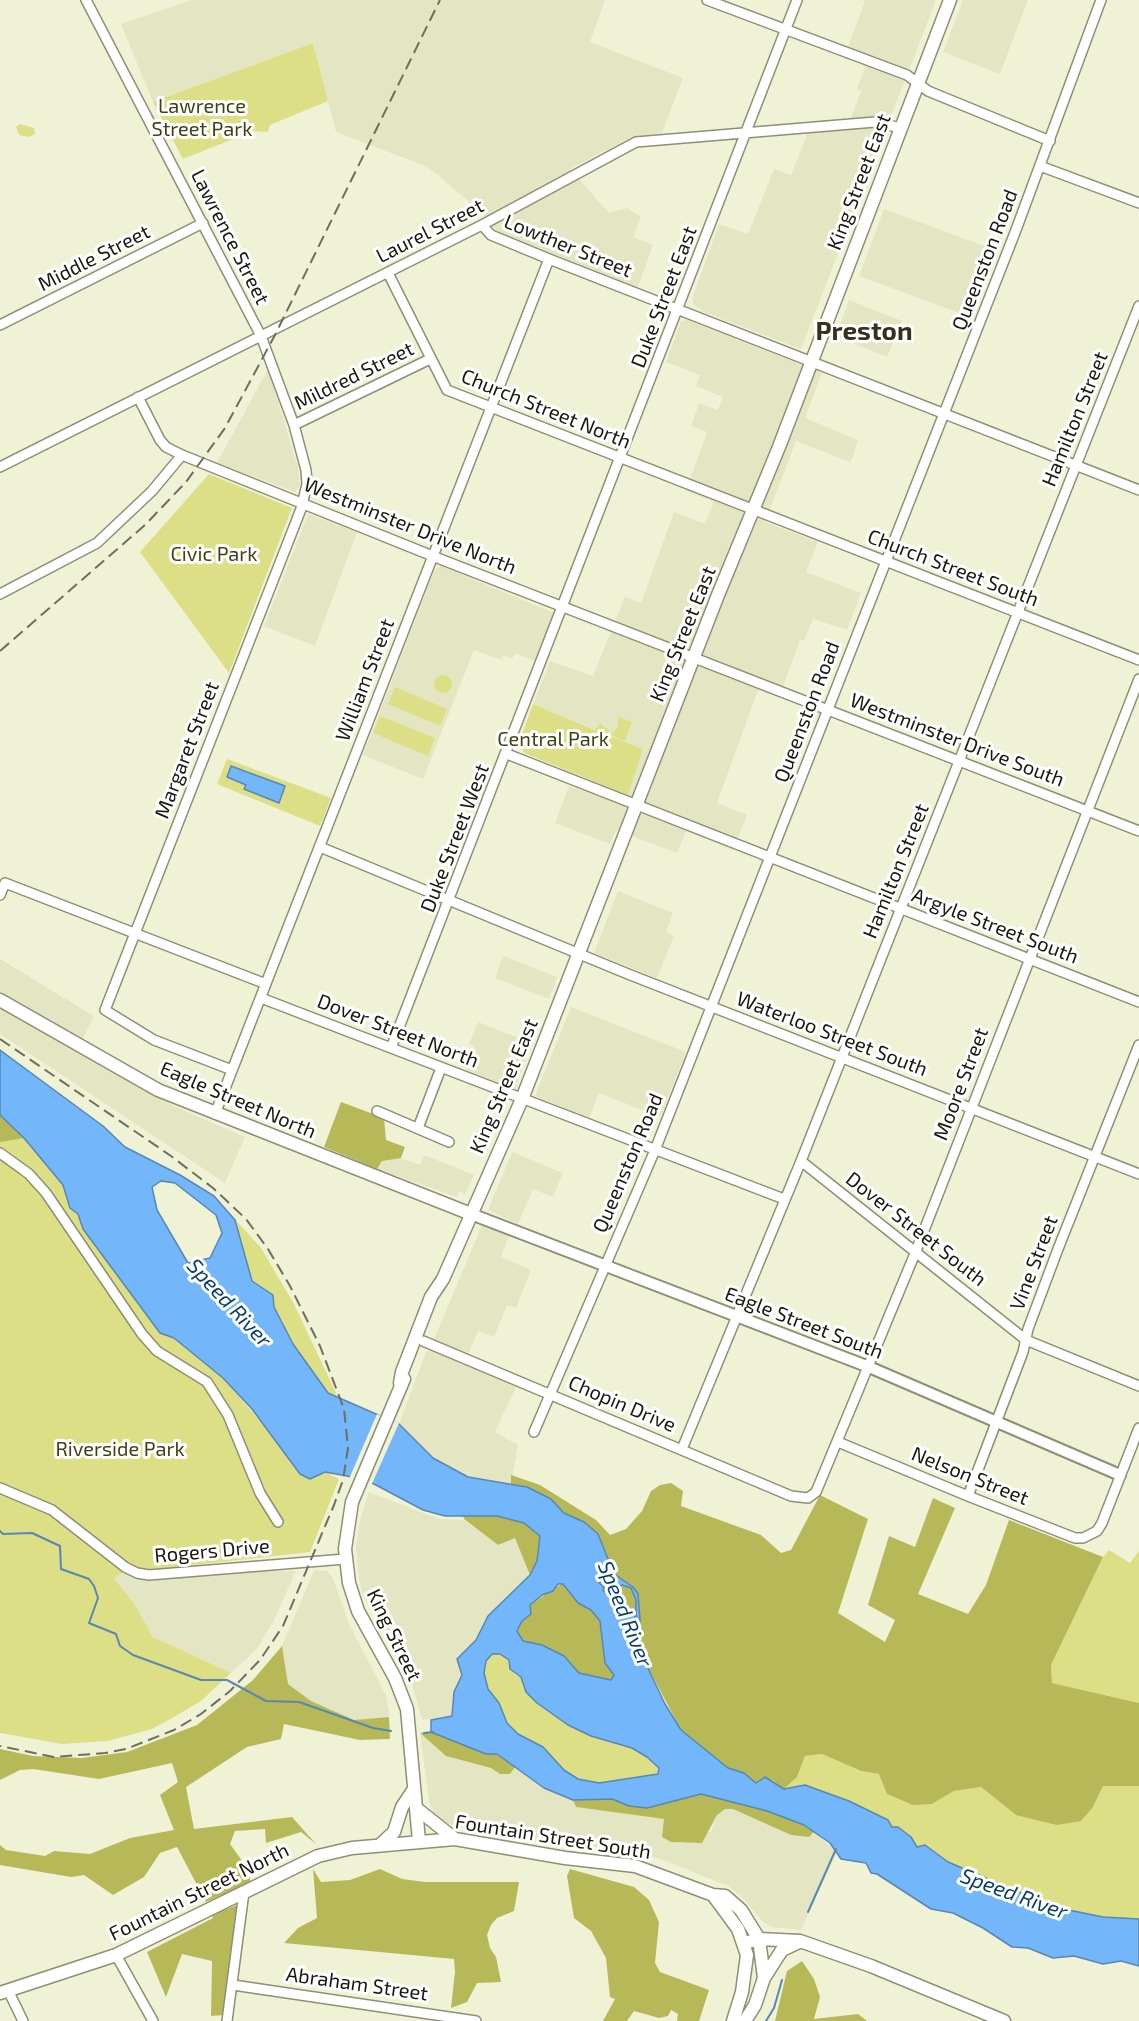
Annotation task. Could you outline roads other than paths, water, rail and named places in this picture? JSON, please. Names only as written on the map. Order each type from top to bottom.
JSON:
[{"type":"main road","name":"King Street East","points":[[386,1418],[431,1297],[442,1279],[522,1099],[813,360],[950,0]]},
{"type":"main road","name":"Eagle Street North","points":[[0,1000],[158,1090],[471,1214]]},
{"type":"main road","name":"King Street East","points":[[400,1383],[408,1375],[423,1341],[438,1302],[442,1279]]},
{"type":"main road","name":"King Street","points":[[386,1418],[357,1487],[346,1527],[345,1559],[349,1583],[358,1611],[404,1699],[409,1722],[418,1841]]},
{"type":"main road","points":[[380,1845],[393,1832],[402,1807],[414,1789]]},
{"type":"main road","points":[[416,1808],[454,1839]]},
{"type":"main road","name":"Fountain Street South","points":[[418,1841],[454,1839],[544,1855],[635,1866],[713,1895],[725,1896],[735,1903],[759,1939]]},
{"type":"main road","name":"Fountain Street North","points":[[4,1992],[116,1955],[318,1856],[352,1848],[418,1841]]},
{"type":"main road","points":[[713,1895],[719,1907],[734,1922],[745,1943],[747,1955],[746,1974],[733,2021]]},
{"type":"main road","points":[[745,1943],[759,1939],[800,1941],[871,1966],[1004,2021]]},
{"type":"main road","points":[[759,1939],[764,1978]]},
{"type":"main road","points":[[745,2021],[755,2005],[764,1978],[782,1950],[800,1941]]},
{"type":"street","name":"Lawrence Street","points":[[86,0],[261,336],[294,425],[306,470],[307,484],[304,502]]},
{"type":"street","points":[[706,0],[908,75],[928,91],[1050,141]]},
{"type":"street","name":"Duke Street East","points":[[564,607],[798,0]]},
{"type":"street","name":"Queenston Road","points":[[534,1432],[655,1150],[945,413],[1050,141],[1101,0]]},
{"type":"street","name":"Laurel Street","points":[[0,467],[482,225],[636,142],[875,122],[901,128]]},
{"type":"street","points":[[1040,166],[1139,203]]},
{"type":"street","name":"Middle Street","points":[[0,326],[203,223]]},
{"type":"street","name":"Lowther Street","points":[[482,225],[491,235],[549,259],[813,360],[1139,490]]},
{"type":"street","name":"William Street","points":[[215,1114],[549,259]]},
{"type":"street","name":"Church Street North","points":[[388,273],[447,390],[754,509]]},
{"type":"street","name":"Hamilton Street","points":[[682,1449],[801,1161],[1139,306]]},
{"type":"street","name":"Mildred Street","points":[[294,425],[430,359]]},
{"type":"street","name":"Westminster Drive North","points":[[138,397],[160,440],[166,447],[182,455],[695,658]]},
{"type":"street","points":[[0,594],[97,543],[152,491],[182,455]]},
{"type":"street","name":"Margaret Street","points":[[232,1071],[154,1040],[105,1010],[304,502]]},
{"type":"street","name":"Church Street South","points":[[754,509],[1139,660]]},
{"type":"street","name":"Duke Street West","points":[[391,1048],[564,607]]},
{"type":"street","name":"Westminster Drive South","points":[[695,658],[1139,831]]},
{"type":"street","name":"Moore Street","points":[[808,1498],[816,1492],[838,1442],[916,1251],[1139,679]]},
{"type":"street","name":"Argyle Street South","points":[[507,754],[1139,1002]]},
{"type":"street","name":"Waterloo Street South","points":[[320,847],[841,1058],[972,1107],[1139,1174]]},
{"type":"street","points":[[0,895],[5,883],[266,984]]},
{"type":"street","name":"Dover Street North","points":[[261,998],[522,1099]]},
{"type":"street","name":"Vine Street","points":[[968,1496],[1139,1045]]},
{"type":"street","points":[[418,1128],[441,1068]]},
{"type":"street","points":[[522,1099],[784,1199]]},
{"type":"street","points":[[377,1111],[449,1142]]},
{"type":"street","points":[[0,1154],[29,1174],[46,1193],[142,1334],[157,1351],[207,1382],[228,1415],[260,1493],[278,1522]]},
{"type":"street","name":"Dover Street South","points":[[801,1161],[1026,1340],[1139,1386]]},
{"type":"street","name":"Eagle Street South","points":[[471,1214],[869,1367],[1120,1475]]},
{"type":"street","name":"Chopin Drive","points":[[423,1341],[791,1496],[808,1498]]},
{"type":"street","points":[[1120,1475],[1139,1428]]},
{"type":"street","name":"Nelson Street","points":[[838,1442],[1075,1538],[1090,1536],[1102,1523],[1120,1475]]},
{"type":"street","name":"Rogers Drive","points":[[0,1488],[52,1510],[125,1567],[137,1573],[149,1575],[345,1559]]},
{"type":"street","points":[[227,2021],[244,1892]]},
{"type":"street","points":[[116,1955],[153,2021]]},
{"type":"street","name":"Abraham Street","points":[[232,1985],[476,2021]]},
{"type":"street","points":[[4,1992],[23,2021]]},
{"type":"water","points":[[231,766],[285,786],[279,803],[244,789],[246,785],[227,777]]},
{"type":"water","name":"Speed River","points":[[0,1050],[103,1126],[125,1147],[180,1175],[214,1196],[235,1220],[252,1281],[273,1295],[274,1307],[293,1344],[328,1393],[399,1424],[433,1458],[468,1477],[527,1487],[551,1499],[564,1513],[584,1522],[598,1534],[614,1574],[633,1587],[638,1594],[640,1620],[637,1637],[645,1662],[665,1704],[681,1730],[728,1768],[744,1773],[756,1783],[765,1777],[784,1789],[805,1785],[849,1801],[888,1820],[892,1827],[898,1827],[911,1837],[917,1847],[925,1845],[948,1862],[1054,1907],[1103,1917],[1139,1919],[1139,1966],[1121,1961],[1103,1964],[1074,1956],[1053,1958],[1028,1948],[1012,1947],[983,1928],[953,1913],[931,1909],[877,1874],[871,1873],[866,1863],[841,1859],[830,1843],[804,1825],[767,1811],[701,1794],[647,1808],[629,1806],[612,1799],[573,1800],[544,1788],[497,1754],[486,1754],[431,1732],[431,1720],[452,1716],[454,1692],[462,1675],[457,1659],[476,1640],[488,1616],[530,1575],[537,1561],[540,1536],[524,1523],[497,1516],[445,1516],[423,1510],[374,1484],[347,1476],[325,1472],[310,1479],[300,1474],[252,1409],[223,1378],[174,1338],[160,1333],[83,1229],[78,1214],[70,1208],[63,1185],[24,1138],[0,1115]],"holes":[[[161,1181],[175,1183],[216,1215],[222,1233],[210,1258],[188,1263],[157,1210],[152,1187]],[[605,1579],[615,1588],[622,1585],[631,1588],[636,1600],[636,1618],[627,1605],[615,1602],[599,1583]],[[558,1584],[563,1584],[578,1603],[591,1610],[600,1621],[605,1663],[614,1675],[611,1680],[579,1673],[564,1656],[542,1645],[523,1641],[517,1631],[522,1621],[531,1614],[530,1605],[542,1595],[553,1591]],[[492,1654],[500,1654],[509,1660],[510,1669],[521,1677],[526,1692],[537,1703],[568,1725],[591,1736],[632,1748],[659,1768],[658,1774],[599,1783],[578,1779],[564,1770],[543,1747],[518,1734],[507,1723],[499,1703],[488,1689],[484,1673],[486,1661]]]},
{"type":"waterway","points":[[0,1531],[3,1534],[32,1533],[60,1546],[61,1569],[89,1579],[94,1586],[98,1598],[89,1623],[116,1634],[120,1646],[133,1655],[201,1680],[227,1680],[266,1701],[299,1702],[373,1728],[391,1731]]},
{"type":"waterway","points":[[424,1733],[433,1732]]},
{"type":"waterway","points":[[808,1912],[836,1849]]},
{"type":"waterway","points":[[766,2021],[774,2008],[782,1980]]},
{"type":"railway","points":[[0,651],[145,525],[186,482],[225,428],[275,335],[440,0]]},
{"type":"railway","points":[[0,1039],[171,1156],[213,1188],[246,1219],[268,1249],[290,1286],[320,1346],[344,1409],[348,1448],[343,1480],[334,1505],[283,1626],[260,1660],[230,1691],[201,1714],[174,1730],[126,1749],[54,1757],[0,1746]]},
{"type":"district","name":"Preston","points":[[864,331]]},
{"type":"park label","name":"Lawrence Street Park","points":[[202,118]]},
{"type":"park label","name":"Civic Park","points":[[214,554]]},
{"type":"park label","name":"Central Park","points":[[553,739]]},
{"type":"park label","name":"Riverside Park","points":[[120,1449]]}]
